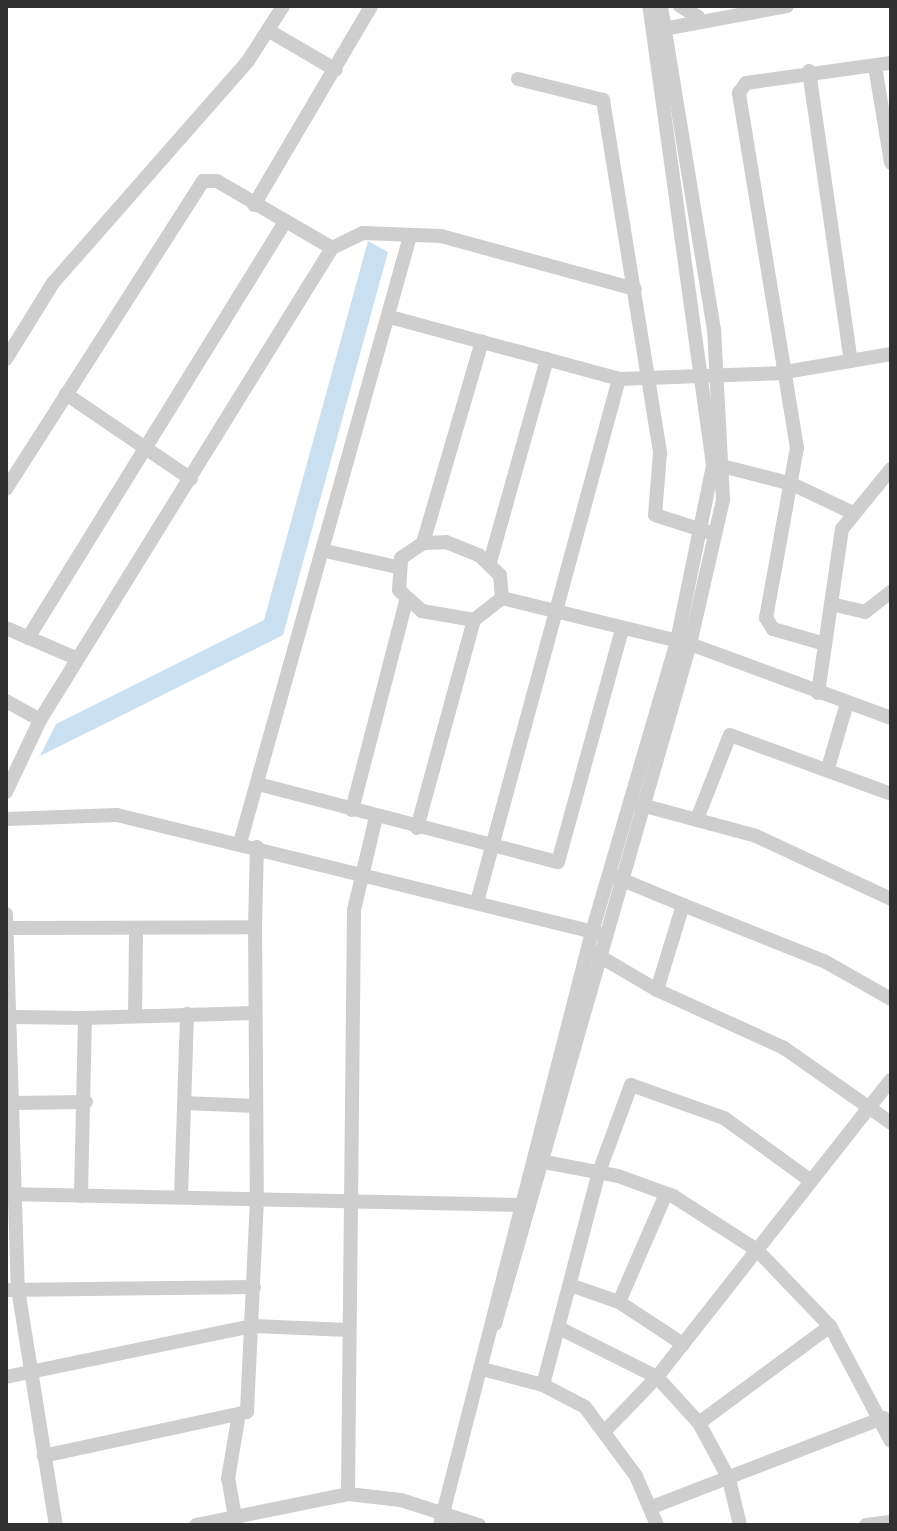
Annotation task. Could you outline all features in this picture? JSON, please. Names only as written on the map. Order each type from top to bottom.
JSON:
[{"type":"street","points":[[6,359],[53,283],[271,32],[283,6]]},
{"type":"street","points":[[254,205],[371,6]]},
{"type":"street","points":[[649,6],[659,30]]},
{"type":"street","points":[[568,1049],[601,957],[599,934],[683,643],[709,533],[720,466],[696,260],[659,30],[661,6]]},
{"type":"street","points":[[680,6],[698,17]]},
{"type":"street","points":[[659,30],[698,17],[787,6]]},
{"type":"street","points":[[271,32],[336,70]]},
{"type":"street","points":[[825,644],[773,629],[766,618],[797,448],[779,373],[739,93],[746,83],[809,71],[891,63]]},
{"type":"street","points":[[875,66],[891,163]]},
{"type":"street","points":[[809,71],[851,361]]},
{"type":"street","points":[[518,79],[603,100],[662,468],[655,515],[709,533]]},
{"type":"street","points":[[6,489],[203,181],[217,181],[284,223],[332,248]]},
{"type":"street","points":[[28,638],[143,446],[284,223]]},
{"type":"street","points":[[6,792],[40,720],[332,248],[363,233],[460,239],[635,289]]},
{"type":"street","points":[[240,843],[390,317],[403,236]]},
{"type":"street","points":[[390,317],[619,379],[712,378],[779,373],[891,354]]},
{"type":"street","points":[[397,567],[423,543],[482,341]]},
{"type":"street","points":[[502,598],[490,562],[547,359]]},
{"type":"street","points":[[477,902],[619,379]]},
{"type":"street","points":[[66,394],[191,479]]},
{"type":"street","points":[[720,466],[792,484],[851,512]]},
{"type":"street","points":[[818,693],[831,604],[851,512],[891,469]]},
{"type":"street","points":[[423,543],[464,546],[490,562]]},
{"type":"street","points":[[325,551],[397,567]]},
{"type":"street","points":[[352,810],[406,601],[397,567]]},
{"type":"street","points":[[831,604],[865,612],[891,592]]},
{"type":"street","points":[[502,598],[683,643],[891,718]]},
{"type":"street","points":[[417,828],[474,620],[502,598]]},
{"type":"street","points":[[406,601],[437,617],[474,620]]},
{"type":"street","points":[[6,628],[78,659]]},
{"type":"street","points":[[258,784],[552,863],[562,856],[622,629]]},
{"type":"street","points":[[6,701],[40,720]]},
{"type":"street","points":[[828,768],[847,703]]},
{"type":"street","points":[[697,819],[730,735],[828,768],[891,794]]},
{"type":"street","points":[[636,803],[756,836],[891,899]]},
{"type":"street","points":[[6,819],[117,815],[359,872],[599,934]]},
{"type":"street","points":[[348,1494],[348,1199],[359,872],[376,817]]},
{"type":"street","points":[[235,1517],[228,1479],[238,1419],[250,1403],[253,1326],[257,1199],[257,847]]},
{"type":"street","points":[[615,877],[824,961],[891,999]]},
{"type":"street","points":[[657,990],[683,905]]},
{"type":"street","points":[[56,1525],[29,1367],[12,1290],[9,1194],[13,1017],[8,921],[136,928],[255,927]]},
{"type":"street","points":[[135,1015],[136,928]]},
{"type":"street","points":[[442,1518],[568,1049],[587,949],[599,934]]},
{"type":"street","points":[[587,949],[657,990],[784,1048],[872,1105],[891,1123]]},
{"type":"street","points":[[13,1017],[255,1013]]},
{"type":"street","points":[[181,1197],[187,1014]]},
{"type":"street","points":[[81,1196],[86,1102],[85,1018]]},
{"type":"street","points":[[605,1431],[657,1377],[891,1080]]},
{"type":"street","points":[[543,1385],[599,1172],[624,1093],[641,1083],[724,1118],[811,1181]]},
{"type":"street","points":[[12,1103],[86,1102]]},
{"type":"street","points":[[184,1103],[256,1106]]},
{"type":"street","points":[[538,1160],[599,1172],[666,1194],[757,1250],[830,1326],[883,1418],[891,1441]]},
{"type":"street","points":[[518,1238],[520,1205],[538,1160]]},
{"type":"street","points":[[9,1194],[520,1205]]},
{"type":"street","points":[[619,1302],[666,1194]]},
{"type":"street","points":[[570,1285],[619,1302],[683,1344]]},
{"type":"street","points":[[12,1290],[254,1287]]},
{"type":"street","points":[[6,1377],[29,1367],[253,1326],[348,1330]]},
{"type":"street","points":[[699,1423],[830,1326]]},
{"type":"street","points":[[559,1328],[657,1377],[699,1423],[729,1479],[740,1525]]},
{"type":"street","points":[[482,1369],[543,1385],[585,1407],[605,1431],[652,1507],[657,1525]]},
{"type":"street","points":[[652,1507],[883,1418]]},
{"type":"street","points":[[44,1456],[238,1419]]},
{"type":"street","points":[[196,1525],[348,1494],[479,1525]]},
{"type":"street","points":[[866,1525],[891,1522]]},
{"type":"water","points":[[368,241],[388,252],[283,635],[40,756],[56,724],[264,620]]}]
